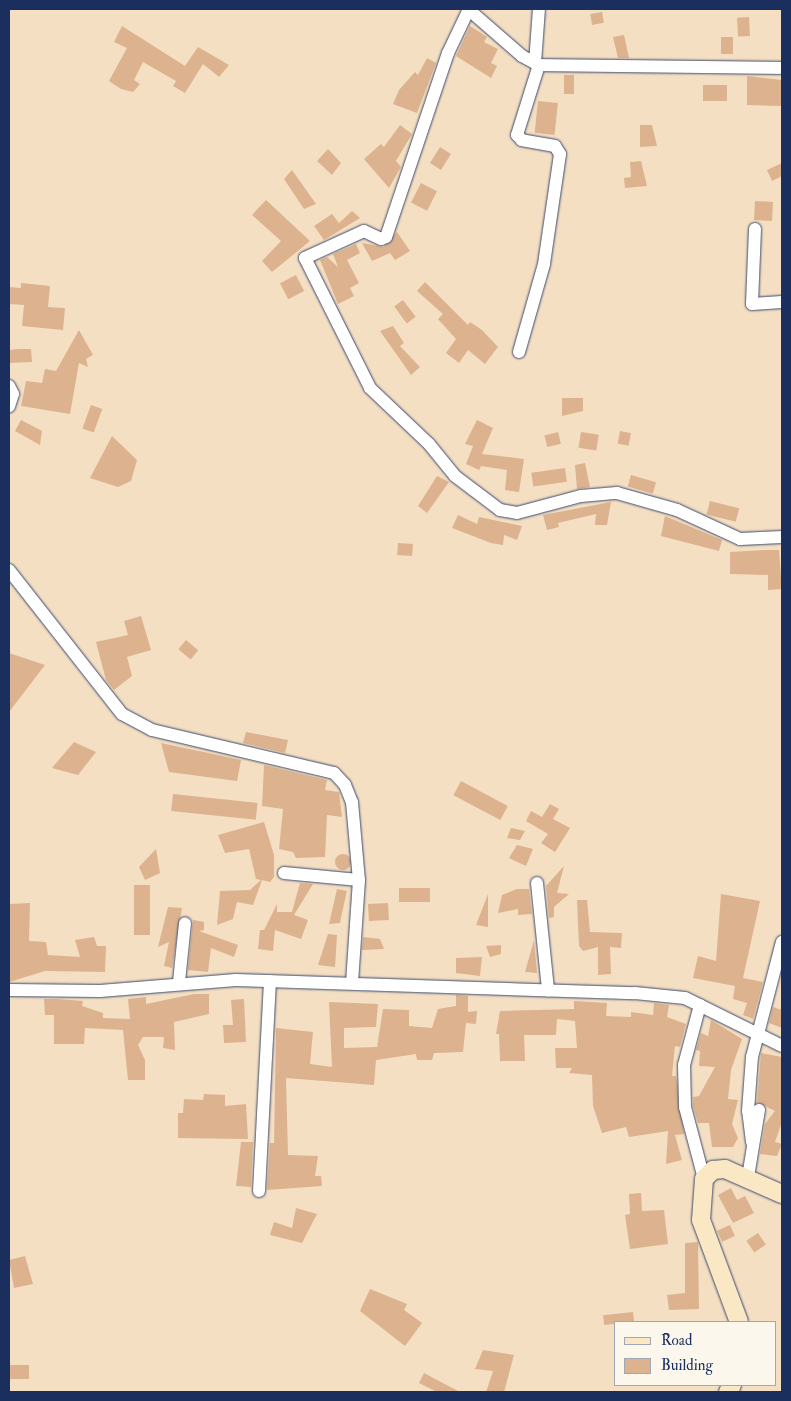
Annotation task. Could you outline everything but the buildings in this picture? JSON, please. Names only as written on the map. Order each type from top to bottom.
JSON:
[{"type":"street","points":[[782,68],[537,64],[468,9],[448,53],[386,237],[381,239],[364,230],[305,258],[370,388],[429,444],[455,476],[500,510],[517,513],[581,496],[617,493],[677,510],[740,539],[782,536]]},
{"type":"street","points":[[519,352],[544,264],[560,154],[555,146],[522,140],[517,135],[537,64],[538,9]]},
{"type":"street","points":[[755,229],[752,304],[782,302]]},
{"type":"street","points":[[9,386],[13,394],[9,406]]},
{"type":"street","points":[[9,570],[122,714],[152,730],[334,773],[346,785],[352,802],[359,880],[352,982]]},
{"type":"street","points":[[284,873],[359,880]]},
{"type":"street","points":[[537,883],[548,990]]},
{"type":"street","points":[[179,982],[185,923]]},
{"type":"street","points":[[752,1142],[748,1111],[758,1034],[782,942]]},
{"type":"street","points":[[259,1191],[270,981]]},
{"type":"street","points":[[9,990],[100,991],[179,982],[270,981],[352,982],[635,993],[685,998],[782,1046]]},
{"type":"street","points":[[700,1005],[684,1065],[687,1116],[704,1178],[701,1220],[739,1321]]},
{"type":"street","points":[[748,1177],[752,1142],[759,1110]]},
{"type":"street","points":[[704,1178],[713,1170],[725,1169],[748,1177],[782,1194]]}]
